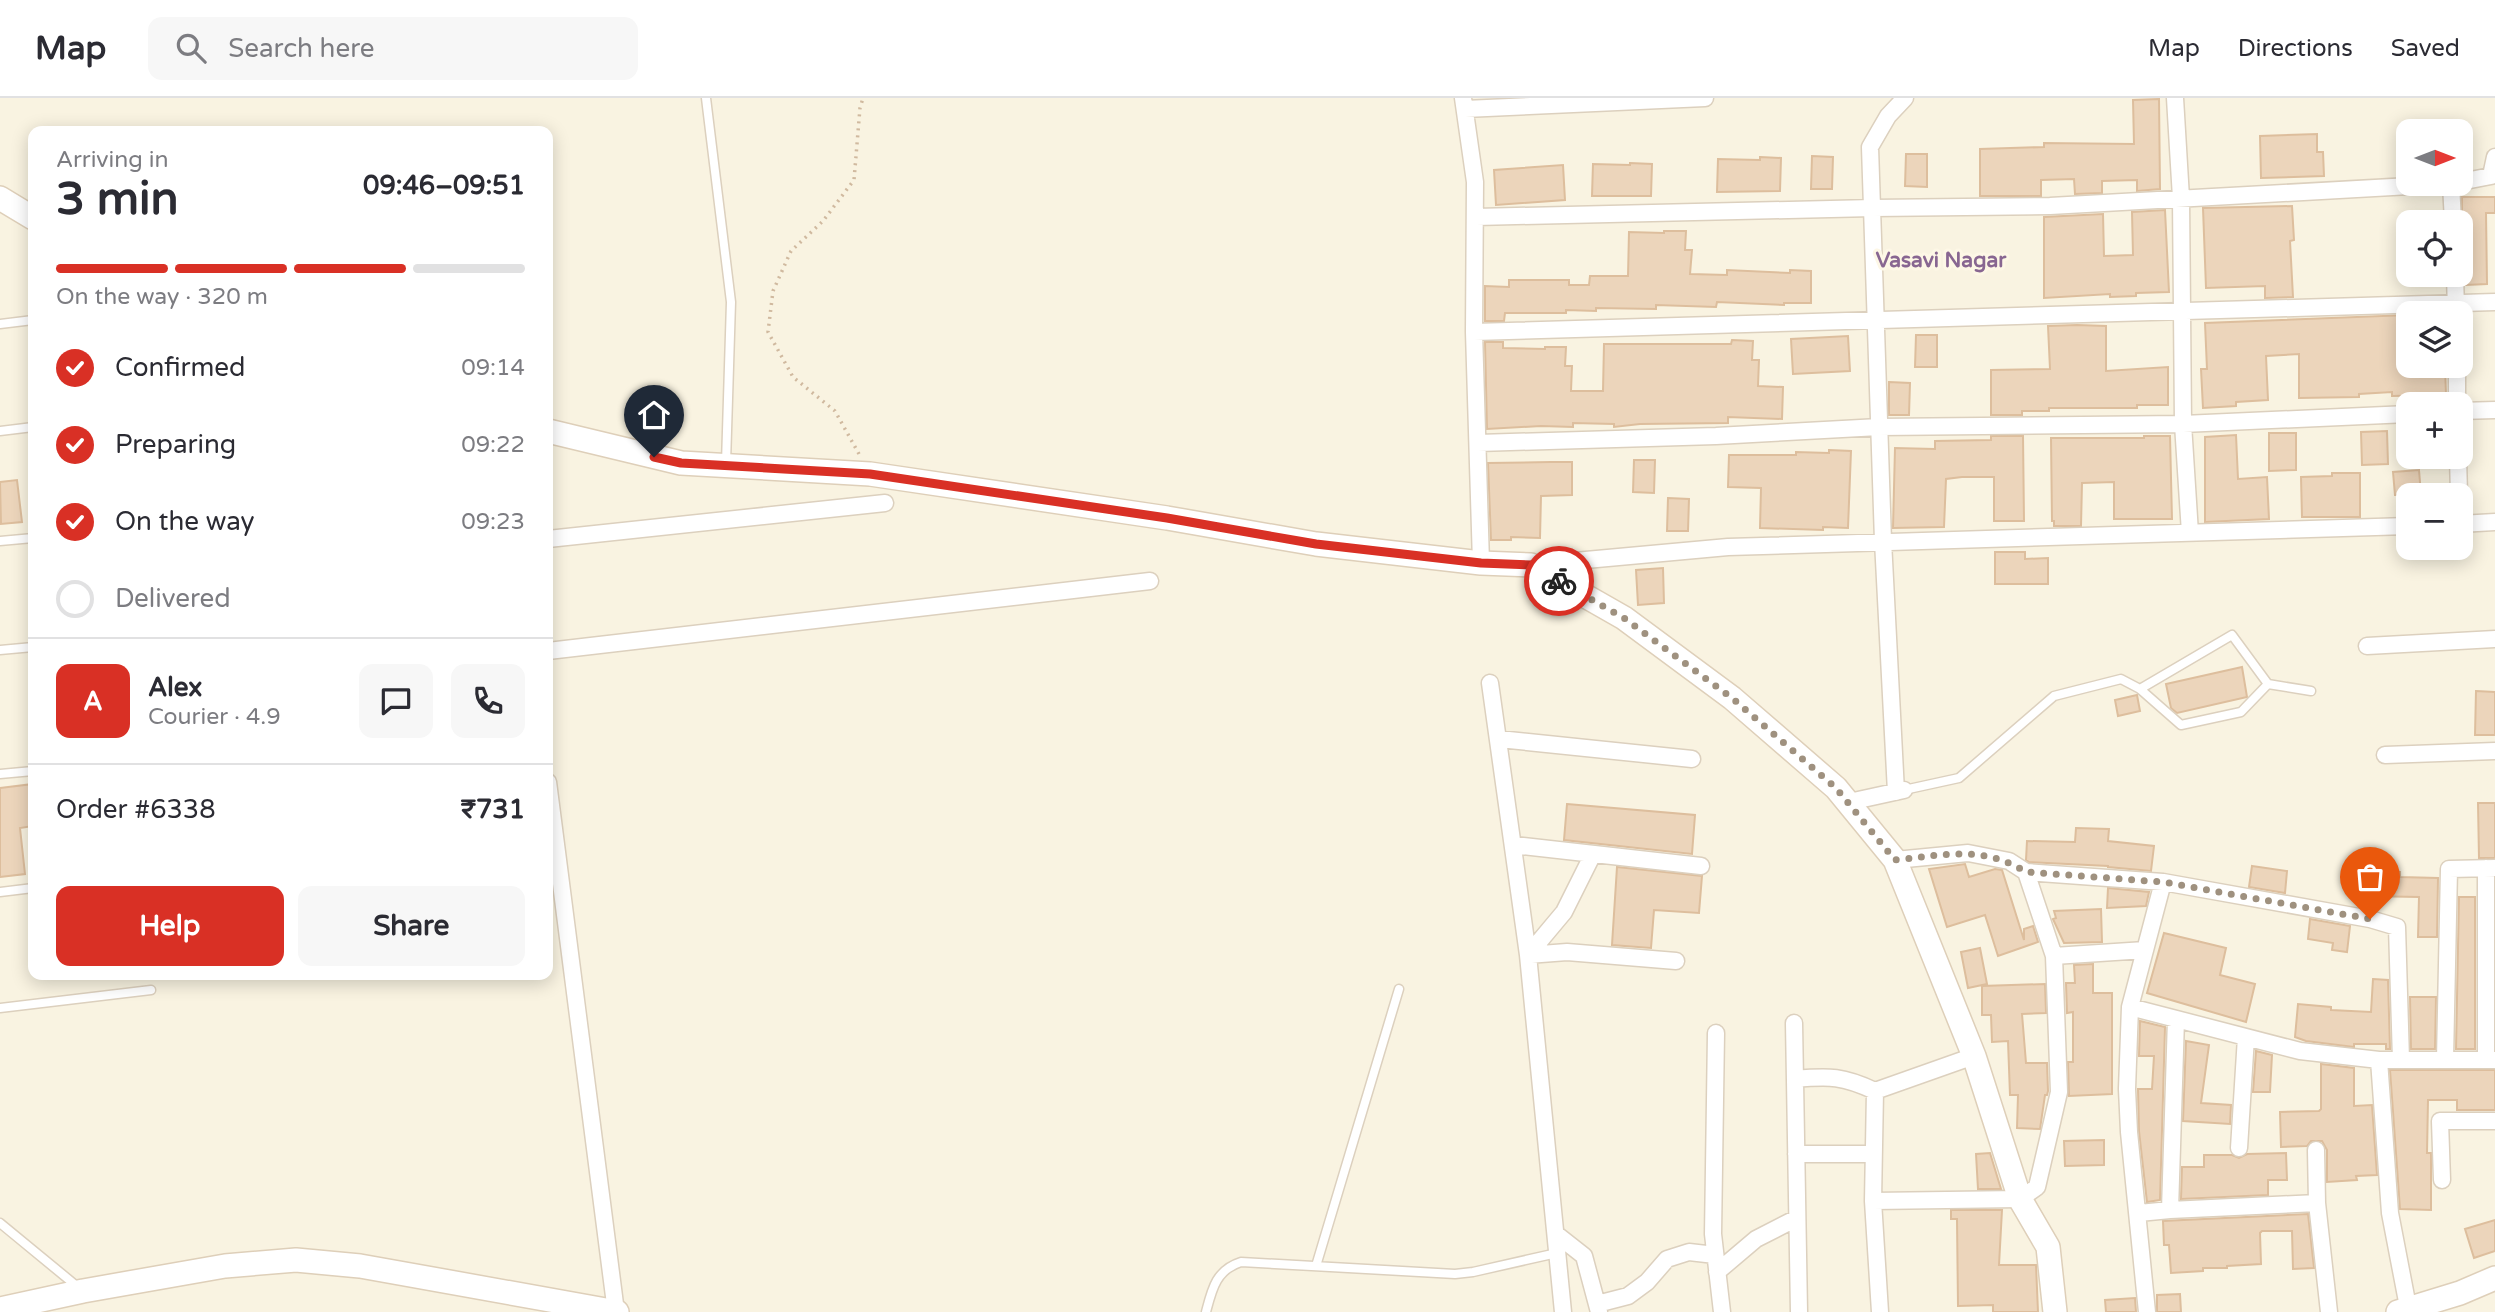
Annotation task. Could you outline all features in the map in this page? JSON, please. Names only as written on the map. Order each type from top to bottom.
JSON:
[{"type":"street","points":[[1481,563],[1474,332],[1475,182],[1464,104],[1704,98]]},
{"type":"street","points":[[1849,802],[1900,791],[1883,541],[1870,147],[1888,116],[1905,98]]},
{"type":"street","points":[[2175,98],[2181,198],[2183,425],[2190,533]]},
{"type":"street","points":[[2473,180],[2493,176],[2495,157]]},
{"type":"street","points":[[1476,217],[2050,206],[2396,187]]},
{"type":"street","points":[[0,198],[28,215]]},
{"type":"street","points":[[2473,305],[2495,302]]},
{"type":"street","points":[[1474,332],[2183,310],[2396,308]]},
{"type":"street","points":[[2473,411],[2495,411]]},
{"type":"street","points":[[1478,443],[1880,428],[2183,425],[2396,415]]},
{"type":"street","points":[[553,432],[681,463],[870,474],[1154,516],[1316,544],[1481,563],[1531,565],[1728,547],[2396,526]]},
{"type":"street","points":[[553,538],[885,503]]},
{"type":"street","points":[[2473,523],[2495,522]]},
{"type":"street","points":[[1531,565],[1624,618],[1721,690],[1836,788],[1895,860],[1974,1056],[2021,1199],[2048,1247],[2055,1312]]},
{"type":"street","points":[[553,650],[1150,581]]},
{"type":"street","points":[[2367,646],[2495,639]]},
{"type":"street","points":[[1490,683],[1528,955],[1563,1312]]},
{"type":"street","points":[[1499,739],[1692,759]]},
{"type":"street","points":[[2385,755],[2495,751]]},
{"type":"street","points":[[0,1309],[225,1266],[296,1260],[360,1266],[617,1312],[553,820]]},
{"type":"street","points":[[1514,845],[1701,866]]},
{"type":"street","points":[[1895,860],[1968,853],[2008,861],[2026,872],[2163,882],[2370,919],[2397,927],[2401,1060]]},
{"type":"street","points":[[1528,955],[1564,912],[1593,854]]},
{"type":"street","points":[[2130,1007],[2300,1051],[2379,1060],[2491,1060],[2490,868],[2449,869],[2445,1059]]},
{"type":"street","points":[[1874,1201],[2021,1199],[2037,1187],[2059,1092],[2054,956],[2026,872]]},
{"type":"street","points":[[2147,1312],[2129,1132],[2127,1089],[2130,1007],[2163,882]]},
{"type":"street","points":[[2054,956],[2145,950]]},
{"type":"street","points":[[1528,955],[1567,952],[1676,961]]},
{"type":"street","points":[[2170,1210],[2176,1019]]},
{"type":"street","points":[[1794,1023],[1799,1312]]},
{"type":"street","points":[[1716,1033],[1713,1234],[1722,1312]]},
{"type":"street","points":[[2239,1148],[2246,1037]]},
{"type":"street","points":[[1795,1079],[1850,1079],[1875,1091],[1974,1056]]},
{"type":"street","points":[[2379,1060],[2390,1213],[2405,1311],[2495,1278]]},
{"type":"street","points":[[1875,1091],[1874,1201],[1880,1312]]},
{"type":"street","points":[[2442,1180],[2440,1121],[2495,1121]]},
{"type":"street","points":[[2316,1150],[2317,1203],[2329,1312]]},
{"type":"street","points":[[1796,1154],[1874,1154]]},
{"type":"street","points":[[2138,1213],[2317,1203]]},
{"type":"street","points":[[1717,1272],[1756,1239],[1797,1218]]},
{"type":"street","points":[[1556,1234],[1584,1256],[1598,1308],[1628,1296],[1647,1282],[1667,1259],[1689,1252],[1716,1255]]},
{"type":"lane","points":[[706,98],[731,302],[726,466]]},
{"type":"lane","points":[[0,324],[28,321]]},
{"type":"lane","points":[[0,431],[28,428]]},
{"type":"lane","points":[[0,541],[28,538]]},
{"type":"lane","points":[[2140,689],[2232,635],[2268,684],[2311,691]]},
{"type":"lane","points":[[0,650],[28,647]]},
{"type":"lane","points":[[1900,791],[1959,778],[2053,696],[2121,679],[2140,689],[2181,725],[2241,712],[2268,684]]},
{"type":"lane","points":[[0,774],[28,771]]},
{"type":"lane","points":[[0,892],[28,889]]},
{"type":"lane","points":[[1316,1266],[1399,989]]},
{"type":"lane","points":[[0,1008],[150,990]]},
{"type":"lane","points":[[0,1223],[83,1291]]},
{"type":"lane","points":[[1206,1312],[1213,1287],[1220,1275],[1229,1266],[1241,1262],[1455,1273],[1473,1272],[1557,1253]]},
{"type":"path","points":[[863,98],[854,180],[824,221],[791,251],[774,290],[768,332],[793,377],[835,411],[870,474]]},
{"type":"building","points":[[2159,99],[2160,189],[2137,191],[2137,180],[2102,181],[2102,193],[2075,194],[2074,179],[2041,180],[2041,196],[1980,196],[1980,149],[2044,147],[2044,143],[2134,144],[2133,100]]},
{"type":"building","points":[[2317,134],[2317,152],[2323,152],[2324,176],[2261,178],[2260,136]]},
{"type":"building","points":[[1906,154],[1927,154],[1927,187],[1905,186]]},
{"type":"building","points":[[1812,156],[1833,157],[1832,189],[1811,189]]},
{"type":"building","points":[[1760,157],[1781,158],[1780,191],[1717,192],[1718,159],[1760,160]]},
{"type":"building","points":[[1593,164],[1652,164],[1651,196],[1592,196]]},
{"type":"building","points":[[1563,165],[1565,200],[1496,205],[1494,170]]},
{"type":"building","points":[[2462,197],[2495,197],[2495,213],[2486,213],[2487,284],[2473,285],[2473,210],[2462,210]]},
{"type":"building","points":[[2292,206],[2294,240],[2290,241],[2293,297],[2265,298],[2265,286],[2206,288],[2203,208]]},
{"type":"building","points":[[2165,210],[2169,292],[2136,293],[2136,296],[2110,297],[2110,294],[2044,298],[2044,217],[2103,214],[2104,256],[2133,255],[2132,212]]},
{"type":"building","points":[[1686,231],[1685,250],[1692,250],[1690,274],[1727,275],[1727,270],[1790,273],[1790,270],[1811,271],[1811,303],[1784,305],[1717,302],[1716,307],[1656,305],[1656,309],[1596,308],[1596,311],[1566,310],[1566,313],[1505,313],[1504,321],[1485,321],[1485,286],[1509,287],[1509,280],[1569,280],[1569,285],[1589,285],[1590,276],[1628,276],[1629,232]]},
{"type":"building","points":[[2396,315],[2396,378],[2445,378],[2446,392],[2396,392],[2396,396],[2392,396],[2392,392],[2359,394],[2359,397],[2299,398],[2299,354],[2266,356],[2268,400],[2203,408],[2201,369],[2207,369],[2205,323]]},
{"type":"building","points":[[2048,326],[2106,326],[2106,371],[2168,367],[2168,405],[2137,405],[2137,408],[2049,408],[2049,411],[2022,411],[2022,415],[1991,415],[1991,370],[2050,369]]},
{"type":"building","points":[[1916,335],[1937,335],[1937,367],[1915,367]]},
{"type":"building","points":[[1848,336],[1850,371],[1793,374],[1791,339]]},
{"type":"building","points":[[1732,340],[1753,341],[1752,360],[1759,360],[1758,386],[1783,387],[1782,419],[1728,417],[1728,423],[1614,427],[1614,424],[1573,423],[1573,427],[1487,429],[1485,342],[1503,342],[1503,348],[1566,347],[1565,366],[1572,366],[1571,391],[1603,391],[1604,344],[1731,344]]},
{"type":"building","points":[[1889,382],[1910,383],[1909,415],[1889,415]]},
{"type":"building","points":[[2387,431],[2388,464],[2362,465],[2361,432]]},
{"type":"building","points":[[2269,433],[2296,433],[2296,470],[2269,471]]},
{"type":"building","points":[[2236,435],[2238,479],[2267,477],[2269,519],[2205,522],[2205,437]]},
{"type":"building","points":[[1991,436],[2023,436],[2024,521],[1994,521],[1994,477],[1962,477],[1946,479],[1944,527],[1893,528],[1895,448],[1935,449],[1935,441],[1991,440]]},
{"type":"building","points":[[2170,436],[2172,519],[2114,519],[2114,482],[2082,483],[2081,526],[2054,526],[2051,438]]},
{"type":"building","points":[[1829,450],[1851,451],[1848,528],[1760,528],[1761,488],[1728,487],[1729,455],[1796,455],[1796,452],[1829,453]]},
{"type":"building","points":[[1634,460],[1655,460],[1654,493],[1633,492]]},
{"type":"building","points":[[1572,462],[1572,495],[1541,496],[1540,538],[1511,537],[1511,540],[1491,540],[1488,463]]},
{"type":"building","points":[[2419,470],[2420,483],[2396,483],[2395,495],[2393,472]]},
{"type":"building","points":[[2332,473],[2360,473],[2360,517],[2302,517],[2301,477],[2332,476]]},
{"type":"building","points":[[17,480],[22,522],[1,524],[0,482]]},
{"type":"building","points":[[1668,498],[1689,499],[1688,531],[1667,531]]},
{"type":"building","points":[[1995,552],[2025,552],[2025,559],[2048,558],[2048,584],[1995,584]]},
{"type":"building","points":[[1663,568],[1664,603],[1638,605],[1636,570]]},
{"type":"building","points":[[2242,667],[2247,697],[2177,713],[2171,708],[2166,684]]},
{"type":"building","points":[[2476,691],[2495,692],[2495,735],[2475,735]]},
{"type":"building","points":[[2137,695],[2140,711],[2118,716],[2115,700]]},
{"type":"building","points":[[28,785],[28,827],[20,828],[25,874],[0,877],[0,788]]},
{"type":"building","points":[[2478,803],[2495,803],[2495,858],[2479,858]]},
{"type":"building","points":[[1567,804],[1695,815],[1692,854],[1564,840]]},
{"type":"building","points":[[2076,828],[2109,829],[2108,841],[2154,846],[2151,871],[2026,860],[2027,841],[2075,842]]},
{"type":"building","points":[[1965,864],[1969,877],[1995,869],[2002,870],[2024,940],[2024,929],[2033,926],[2038,942],[1998,956],[1985,915],[1947,927],[1929,869]]},
{"type":"building","points":[[2252,866],[2287,871],[2285,893],[2249,887]]},
{"type":"building","points":[[1617,867],[1702,876],[1699,913],[1654,910],[1651,948],[1612,945]]},
{"type":"building","points":[[2364,872],[2400,872],[2400,877],[2438,878],[2437,937],[2418,937],[2419,897],[2364,896]]},
{"type":"building","points":[[2108,888],[2149,892],[2146,906],[2107,908]]},
{"type":"building","points":[[2459,897],[2475,897],[2475,1049],[2456,1049]]},
{"type":"building","points":[[2101,909],[2102,942],[2064,943],[2053,919],[2056,918],[2054,911]]},
{"type":"building","points":[[2310,919],[2350,926],[2347,952],[2332,950],[2333,943],[2308,939]]},
{"type":"building","points":[[2164,933],[2226,948],[2220,975],[2255,984],[2246,1022],[2147,993]]},
{"type":"building","points":[[1980,948],[1987,984],[1968,988],[1961,952]]},
{"type":"building","points":[[2093,964],[2093,993],[2112,993],[2112,1094],[2069,1096],[2068,1062],[2073,1062],[2073,1012],[2067,1013],[2066,983],[2075,983],[2074,965]]},
{"type":"building","points":[[2373,979],[2388,980],[2390,1049],[2386,1049],[2386,1044],[2354,1044],[2354,1047],[2306,1041],[2295,1037],[2298,1004],[2331,1007],[2331,1010],[2371,1012]]},
{"type":"building","points":[[2045,984],[2046,1013],[2022,1014],[2026,1063],[2047,1063],[2048,1091],[2045,1095],[2040,1129],[2017,1128],[2018,1095],[2010,1095],[2008,1041],[1992,1042],[1991,1015],[1982,1015],[1982,986]]},
{"type":"building","points":[[2410,997],[2436,997],[2435,1049],[2411,1049]]},
{"type":"building","points":[[2140,1021],[2165,1027],[2160,1200],[2147,1202],[2139,1131],[2138,1089],[2152,1089],[2154,1056],[2139,1056]]},
{"type":"building","points":[[2186,1041],[2209,1045],[2201,1103],[2231,1105],[2230,1124],[2183,1121]]},
{"type":"building","points":[[2256,1051],[2272,1055],[2270,1092],[2253,1092]]},
{"type":"building","points":[[2321,1064],[2354,1068],[2354,1106],[2372,1105],[2377,1175],[2356,1176],[2357,1180],[2327,1182],[2327,1150],[2322,1141],[2311,1141],[2307,1146],[2281,1147],[2280,1112],[2321,1109]]},
{"type":"building","points":[[2390,1070],[2495,1070],[2495,1110],[2457,1110],[2457,1100],[2428,1100],[2427,1153],[2431,1153],[2431,1210],[2400,1209]]},
{"type":"building","points":[[2104,1140],[2104,1165],[2065,1166],[2064,1141]]},
{"type":"building","points":[[1990,1153],[2001,1189],[1978,1189],[1976,1154]]},
{"type":"building","points":[[2286,1153],[2287,1180],[2268,1180],[2268,1195],[2181,1199],[2182,1167],[2204,1167],[2204,1155],[2232,1155],[2239,1158],[2247,1154]]},
{"type":"building","points":[[1951,1210],[2002,1210],[1999,1265],[2036,1265],[2038,1312],[1993,1312],[1993,1305],[1958,1306],[1957,1219],[1951,1219]]},
{"type":"building","points":[[2308,1214],[2314,1268],[2293,1269],[2292,1231],[2262,1231],[2261,1264],[2171,1273],[2169,1245],[2164,1245],[2163,1221]]},
{"type":"building","points":[[2495,1220],[2495,1251],[2474,1258],[2465,1229]]},
{"type":"building","points":[[2180,1294],[2181,1312],[2157,1312],[2157,1295]]},
{"type":"building","points":[[2135,1298],[2136,1312],[2106,1312],[2105,1300]]},
{"type":"way so far","points":[[1559,581],[1624,618],[1732,698],[1836,788],[1895,860],[1968,853],[2008,861],[2026,872],[2163,882],[2370,919]]},
{"type":"district","name":"Vasavi Nagar","points":[[1941,260]]},
{"type":"route","points":[[654,457],[681,463],[870,474],[1167,518],[1316,544],[1481,563],[1531,565],[1559,581]]}]
